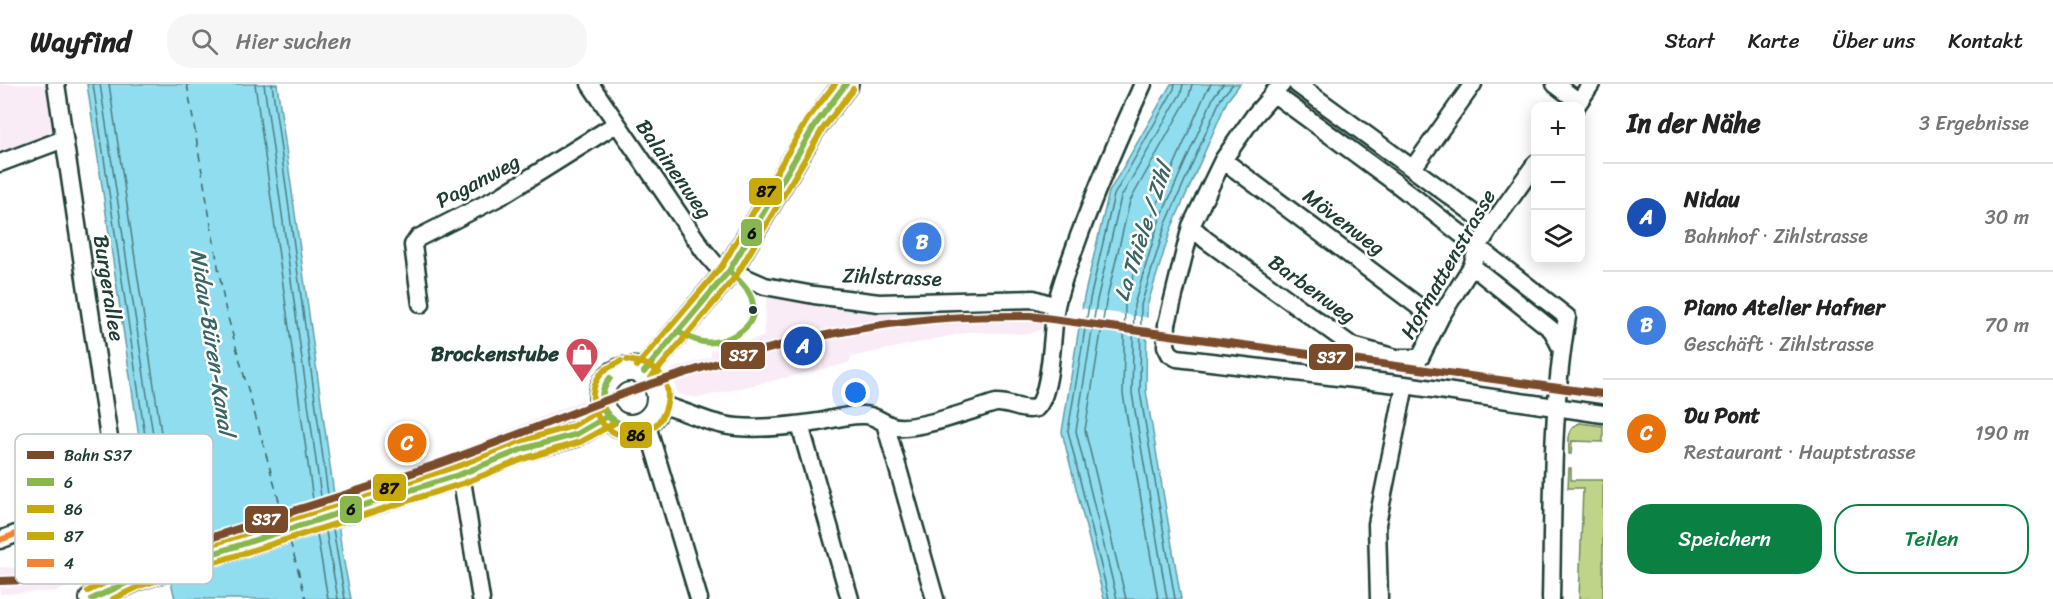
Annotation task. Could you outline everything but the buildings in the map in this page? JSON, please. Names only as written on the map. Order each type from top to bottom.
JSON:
[{"type":"main road","points":[[644,372],[729,271],[815,125],[846,84]]},
{"type":"main road","points":[[625,369],[644,372],[655,383],[658,391],[652,413],[630,427],[614,422],[608,417],[601,402],[604,386],[609,378],[625,369]]},
{"type":"main road","points":[[213,553],[461,474],[523,449],[577,434],[608,417]]},
{"type":"main road","points":[[92,599],[124,584]]},
{"type":"street","name":"Burgerallee","points":[[56,84],[108,434]]},
{"type":"street","name":"Balainenweg","points":[[590,84],[704,251],[715,264],[729,271]]},
{"type":"street","points":[[699,599],[652,413],[680,409],[703,420],[736,428],[800,425],[863,414],[873,416],[896,427],[920,424],[996,402],[1005,402],[1022,409],[1036,408],[1043,398],[1054,341],[1056,306],[1064,278],[1097,188],[1143,84]]},
{"type":"street","points":[[1297,84],[1491,226]]},
{"type":"street","points":[[1413,168],[1473,84]]},
{"type":"street","points":[[1555,84],[1575,102]]},
{"type":"street","points":[[1578,102],[1591,84]]},
{"type":"street","points":[[1551,599],[1557,406],[1567,317],[1278,89],[1254,116],[1223,160],[1191,226],[1167,324],[1166,346],[1170,354],[1177,358],[1405,385],[1557,406],[1603,414]]},
{"type":"street","name":"Paganweg","points":[[421,304],[413,245],[418,238],[501,196],[616,124]]},
{"type":"street","points":[[0,163],[64,139]]},
{"type":"street","name":"Mövenweg","points":[[1223,160],[1422,309],[1441,316]]},
{"type":"street","name":"Hofmattenstrasse","points":[[1420,358],[1441,316],[1472,266],[1478,247],[1531,170]]},
{"type":"street","name":"Barbenweg","points":[[1191,226],[1206,240],[1352,346],[1396,358],[1420,358]]},
{"type":"street","points":[[1472,266],[1552,330],[1562,348]]},
{"type":"street","name":"Zihlstrasse","points":[[729,271],[765,286],[879,303],[1034,299],[1056,306]]},
{"type":"street","points":[[1379,599],[1377,524],[1405,385]]},
{"type":"street","points":[[885,423],[935,599]]},
{"type":"street","points":[[800,425],[850,599]]},
{"type":"street","points":[[461,474],[481,599]]},
{"type":"street","name":"Burgerallee","points":[[0,540],[15,534]]},
{"type":"shaded area","points":[[0,84],[56,84],[64,139],[0,163]]},
{"type":"shaded area","points":[[767,297],[1043,306],[1046,310],[1043,328],[1030,334],[969,332],[851,357],[849,363],[698,398],[677,394],[671,369],[711,357],[711,350],[763,337]]},
{"type":"shaded area","points":[[1170,329],[1603,388],[1603,401],[1170,341]]},
{"type":"shaded area","points":[[585,399],[570,424],[490,449],[375,490],[372,481],[445,456]]},
{"type":"shaded area","points":[[0,567],[15,568],[15,584],[80,584],[56,591],[0,594]]},
{"type":"green space","points":[[1580,423],[1603,426],[1603,442],[1572,441],[1571,454],[1569,454],[1570,431]]},
{"type":"green space","points":[[1569,468],[1571,468],[1571,480],[1603,480],[1603,599],[1579,599],[1583,488],[1568,488]]},
{"type":"water","name":"Nidau-Büren-Kanal","points":[[87,84],[277,84],[342,552],[351,599],[175,599],[172,584],[213,584],[213,434],[138,434]]},
{"type":"water","name":"La Thièle / Zihl","points":[[1171,84],[1240,84],[1227,101],[1171,229],[1147,306],[1146,391],[1181,599],[1104,599],[1062,432],[1084,297],[1109,192]]},
{"type":"pier","points":[[1079,308],[1150,318],[1150,337],[1076,328]]},
{"type":"pier","points":[[337,492],[342,528],[213,569],[213,531]]},
{"type":"ferry route","points":[[187,84],[225,307],[284,519]]},
{"type":"ferry route","points":[[290,541],[306,599]]},
{"type":"rail line","name":"S37","points":[[213,537],[413,473],[627,392],[718,363],[785,344],[888,324],[923,320],[1030,316],[1603,394]]},
{"type":"rail line","name":"S37","points":[[0,581],[15,580]]},
{"type":"transit line","name":"87","points":[[637,366],[722,266],[807,120],[835,84]]},
{"type":"transit line","name":"6","points":[[644,372],[729,271],[815,125],[846,84]]},
{"type":"transit line","name":"86","points":[[651,378],[736,276],[822,130],[853,89]]},
{"type":"transit line","name":"6","points":[[677,332],[696,340],[711,342],[729,338],[745,328],[753,314],[752,300],[744,286],[729,271]]},
{"type":"transit line","name":"86","points":[[621,361],[601,374],[595,384],[594,405],[597,415],[611,431],[632,436],[644,433],[661,419],[668,397],[667,386],[662,376],[644,363],[627,360]]},
{"type":"transit line","name":"6","points":[[610,378],[603,392],[603,404],[609,415],[621,424]]},
{"type":"transit line","name":"6","points":[[610,378],[603,391],[602,404],[608,416],[621,424]]},
{"type":"transit line","name":"87","points":[[213,544],[458,466],[520,441],[573,426],[603,408]]},
{"type":"transit line","name":"6","points":[[213,554],[461,474],[523,449],[577,434],[608,416]]},
{"type":"transit line","name":"86","points":[[213,563],[464,483],[526,458],[580,442],[613,424]]},
{"type":"transit line","name":"4","points":[[0,540],[15,534]]},
{"type":"transit line","name":"87","points":[[88,591],[103,584]]},
{"type":"transit line","name":"6","points":[[92,599],[124,584]]},
{"type":"transit line","name":"86","points":[[113,599],[146,584]]},
{"type":"place","name":"Piano Atelier Hafner","points":[[922,242]]},
{"type":"place","name":"Nidau","points":[[803,346]]},
{"type":"place","name":"Brockenstube","points":[[582,383]]},
{"type":"place","name":"Du Pont","points":[[407,443]]}]
